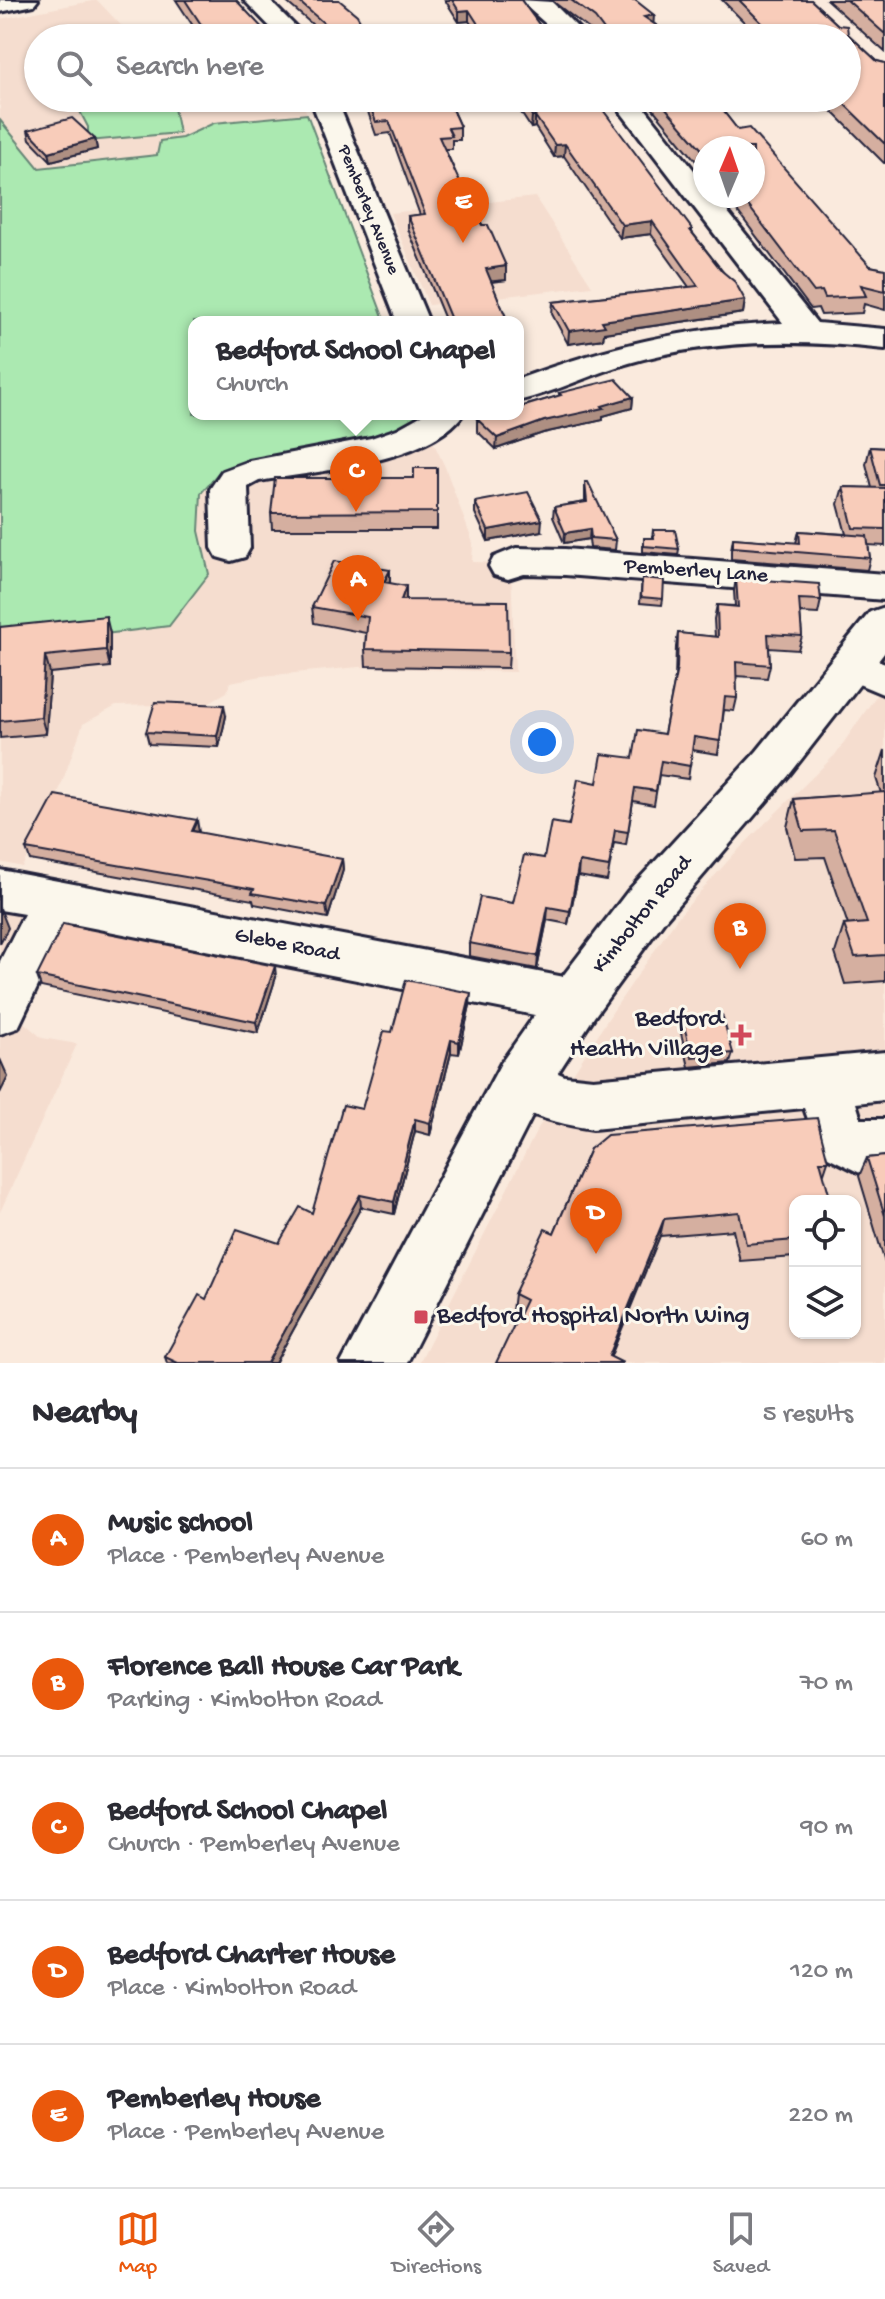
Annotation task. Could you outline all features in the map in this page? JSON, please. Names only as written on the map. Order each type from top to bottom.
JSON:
[{"type":"main road","name":"Kimbolton Road","points":[[373,1363],[521,1081],[575,1001],[646,906],[773,763],[868,672],[885,622]]},
{"type":"street","points":[[0,5],[26,0]]},
{"type":"street","points":[[256,0],[281,24]]},
{"type":"street","points":[[538,3],[574,0]]},
{"type":"street","points":[[538,3],[561,24]]},
{"type":"street","name":"Pemberley Avenue","points":[[329,112],[411,316]]},
{"type":"street","points":[[634,112],[806,331]]},
{"type":"street","points":[[524,389],[616,357],[670,343],[739,333],[806,331],[885,339]]},
{"type":"street","points":[[231,548],[228,489],[235,479],[249,472],[395,442],[426,429],[438,420]]},
{"type":"street","name":"Pemberley Lane","points":[[508,566],[516,561],[565,562],[885,587]]},
{"type":"street","name":"Glebe Road","points":[[0,890],[575,1001]]},
{"type":"street","points":[[0,1012],[55,901]]},
{"type":"street","points":[[521,1081],[560,1100],[593,1104],[885,1076]]},
{"type":"street","points":[[823,1082],[839,1135],[860,1147],[885,1145]]},
{"type":"shaded area","points":[[97,0],[120,24],[24,24],[24,112],[306,112],[383,316],[188,316],[188,420],[423,420],[445,467],[473,543],[472,562],[504,563],[511,569],[515,672],[359,667],[230,682],[227,692],[206,704],[116,706],[83,724],[54,805],[22,867],[0,862],[0,19]]},
{"type":"shaded area","points":[[535,197],[592,286],[429,305],[390,213]]},
{"type":"shaded area","points":[[885,683],[885,1363],[419,1363],[537,1130],[677,918],[735,853],[835,755]]},
{"type":"shaded area","points":[[0,910],[68,923],[21,1020],[42,1038],[77,1044],[0,1212]]},
{"type":"green space","points":[[80,112],[175,112],[179,133],[88,141],[88,127]]},
{"type":"green space","points":[[307,114],[383,316],[188,316],[188,420],[422,420],[424,425],[220,471],[201,493],[199,531],[209,574],[169,626],[0,647],[0,120],[39,168],[157,155],[160,141],[182,138],[214,123]]},
{"type":"building","points":[[185,0],[236,0],[259,24],[201,24]]},
{"type":"building","points":[[297,0],[339,0],[357,15],[362,24],[325,24]]},
{"type":"building","points":[[452,0],[521,0],[539,24],[478,24],[469,10],[459,11]]},
{"type":"building","points":[[571,0],[635,0],[654,15],[644,17],[654,24],[600,24]]},
{"type":"building","points":[[739,0],[811,0],[837,24],[763,24]]},
{"type":"building","points":[[847,0],[885,0],[885,34]]},
{"type":"building","points":[[861,46],[877,61],[885,63],[885,144],[852,112],[861,112]]},
{"type":"building","points":[[372,112],[453,112],[460,127],[448,128],[452,136],[439,137],[467,198],[482,225],[488,225],[506,266],[486,269],[506,316],[450,316],[408,216],[425,214],[389,121],[376,122]]},
{"type":"building","points":[[529,112],[604,112],[690,230],[722,271],[735,282],[745,300],[602,321],[605,326],[569,331],[553,302],[698,286],[652,221],[622,225],[565,144],[555,145]]},
{"type":"building","points":[[669,112],[724,112],[738,130],[749,128],[756,136],[693,136],[693,139]]},
{"type":"building","points":[[72,118],[95,139],[49,152],[28,130]]},
{"type":"building","points":[[765,146],[870,266],[885,269],[885,291],[861,285],[866,296],[825,298],[822,291],[814,292],[750,208],[765,208]]},
{"type":"building","points":[[616,379],[633,397],[602,406],[604,408],[544,421],[497,438],[478,420],[524,420],[524,406],[561,395],[559,393]]},
{"type":"building","points":[[870,447],[885,448],[885,485],[880,485]]},
{"type":"building","points":[[414,468],[437,468],[437,512],[271,513],[275,478],[414,478]]},
{"type":"building","points":[[585,482],[588,482],[616,540],[591,538],[590,529],[565,533],[554,507],[587,502]]},
{"type":"building","points":[[843,487],[885,488],[885,529],[853,528]]},
{"type":"building","points":[[528,492],[542,520],[488,530],[475,502]]},
{"type":"building","points":[[653,530],[675,530],[679,549],[644,546],[644,538],[654,538]]},
{"type":"building","points":[[799,531],[867,536],[870,558],[733,547],[733,538],[800,543]]},
{"type":"building","points":[[334,561],[390,570],[384,582],[406,586],[401,600],[508,601],[509,652],[365,649],[368,617],[312,607]]},
{"type":"building","points":[[642,578],[664,580],[663,599],[641,597]]},
{"type":"building","points":[[736,578],[819,584],[821,600],[799,599],[802,636],[768,634],[770,665],[736,662],[737,698],[725,697],[720,741],[694,737],[690,766],[661,761],[656,791],[635,788],[628,832],[615,830],[609,867],[579,862],[570,911],[548,907],[538,956],[469,943],[480,897],[513,903],[524,855],[544,858],[551,822],[569,825],[578,779],[597,783],[602,754],[633,758],[638,730],[664,734],[677,668],[678,633],[718,637],[717,605],[738,607]]},
{"type":"building","points":[[106,616],[106,650],[45,656],[41,717],[0,721],[0,627]]},
{"type":"building","points":[[155,702],[224,705],[217,736],[146,732]]},
{"type":"building","points":[[885,792],[885,955],[855,957],[844,925],[867,923],[834,830],[803,831],[794,799]]},
{"type":"building","points":[[55,795],[197,820],[192,831],[342,859],[326,906],[252,893],[254,889],[26,849]]},
{"type":"building","points":[[63,924],[275,966],[256,1022],[37,976]]},
{"type":"building","points":[[406,980],[471,993],[459,1042],[451,1040],[430,1123],[415,1119],[394,1202],[360,1195],[267,1363],[178,1363],[165,1357],[199,1295],[206,1299],[237,1229],[279,1243],[300,1207],[312,1213],[343,1105],[362,1109],[384,1031],[392,1032]]},
{"type":"building","points":[[722,1015],[733,1053],[692,1057],[682,1018]]},
{"type":"building","points":[[817,1118],[828,1161],[820,1161],[829,1195],[789,1195],[789,1240],[746,1244],[739,1212],[664,1219],[609,1356],[623,1363],[496,1363],[526,1300],[514,1294],[545,1229],[554,1233],[590,1149],[607,1135]]},
{"type":"building","points":[[885,1156],[885,1216],[867,1158]]},
{"type":"place","name":"Pemberley House","points":[[463,243]]},
{"type":"place","name":"Bedford School Chapel","points":[[356,512]]},
{"type":"place","name":"Music school","points":[[358,621]]},
{"type":"place","name":"Florence Ball House Car Park","points":[[740,969]]},
{"type":"place","name":"Bedford Health Village","points":[[741,1035]]},
{"type":"place","name":"Bedford Charter House","points":[[596,1254]]},
{"type":"place","name":"Bedford Hospital North Wing","points":[[421,1317]]}]
